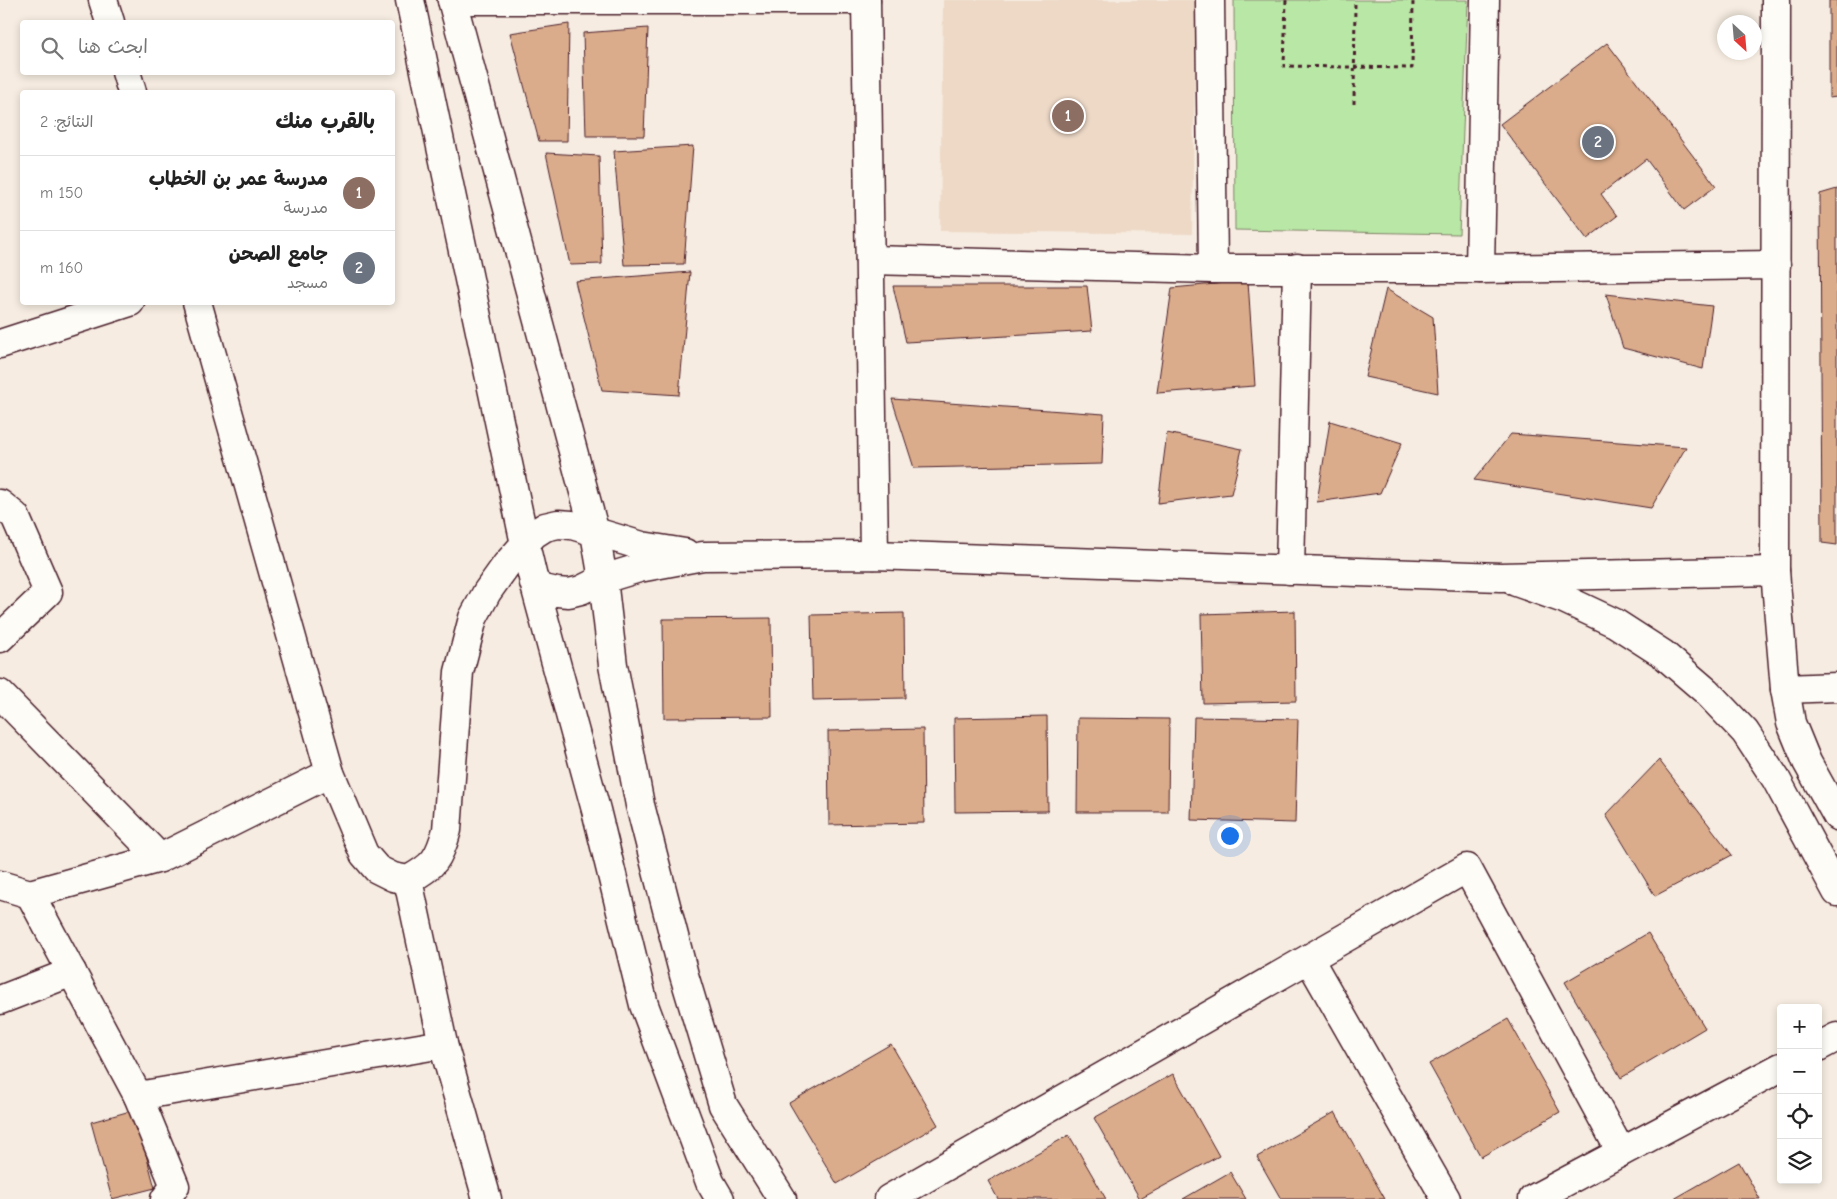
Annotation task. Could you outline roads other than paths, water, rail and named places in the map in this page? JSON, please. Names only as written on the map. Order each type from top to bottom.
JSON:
[{"type":"street","points":[[103,0],[109,20]]},
{"type":"street","points":[[410,0],[534,582],[596,810],[644,1005],[710,1182],[720,1199]]},
{"type":"street","points":[[782,1199],[723,1105],[684,975],[640,806],[613,665],[603,579],[595,533],[452,0],[866,0],[874,555]]},
{"type":"street","points":[[1210,0],[1213,269]]},
{"type":"street","points":[[1480,269],[1485,0]]},
{"type":"street","points":[[1776,0],[1775,570],[1785,689],[1791,723],[1807,762],[1837,816]]},
{"type":"street","points":[[127,75],[131,90]]},
{"type":"street","points":[[870,260],[1213,269],[1480,269],[1776,265]]},
{"type":"street","points":[[1290,570],[1297,268]]},
{"type":"street","points":[[0,344],[121,305]]},
{"type":"street","points":[[198,305],[330,773],[364,854],[377,869],[393,877],[408,880],[427,870],[440,853],[447,830],[459,672],[472,618],[487,592],[507,564],[534,534],[545,527],[558,524],[572,525],[642,546],[703,556],[874,555],[1501,577],[1775,570]]},
{"type":"street","points":[[0,504],[14,516],[48,592],[0,638]]},
{"type":"street","points":[[534,582],[544,588],[569,593],[581,590],[603,579],[639,568],[703,556]]},
{"type":"street","points":[[1501,577],[1564,599],[1615,623],[1663,654],[1706,691],[1745,732],[1776,779],[1837,892]]},
{"type":"street","points":[[1785,689],[1837,687]]},
{"type":"street","points":[[0,694],[160,858]]},
{"type":"street","points":[[0,885],[30,894],[160,858],[330,773]]},
{"type":"street","points":[[889,1199],[1467,868],[1621,1152]]},
{"type":"street","points":[[408,880],[443,1044],[487,1199]]},
{"type":"street","points":[[30,894],[138,1096],[175,1186],[165,1199]]},
{"type":"street","points":[[1309,959],[1446,1199]]},
{"type":"street","points":[[0,1000],[72,972]]},
{"type":"street","points":[[1822,1045],[1837,1037]]},
{"type":"street","points":[[138,1096],[443,1044]]},
{"type":"street","points":[[1533,1199],[1777,1069]]},
{"type":"place","name":"مدرسة عمر بن الخطاب","points":[[1068,116]]},
{"type":"place","name":"جامع الصحن","points":[[1598,142]]}]
